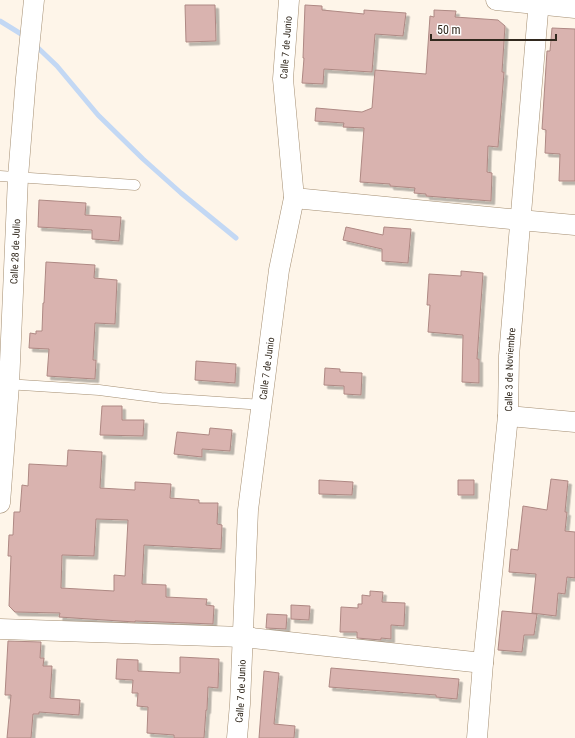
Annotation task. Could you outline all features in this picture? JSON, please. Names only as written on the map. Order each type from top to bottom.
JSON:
[{"type":"street","name":"Calle 28 de Julio","points":[[0,504],[9,176],[26,78],[34,0]]},
{"type":"street","name":"Calle 7 de Junio","points":[[237,738],[240,704],[248,510],[279,270],[294,198],[283,79],[289,0]]},
{"type":"street","points":[[496,0],[539,2],[575,8]]},
{"type":"street","name":"Calle 3 de Noviembre","points":[[477,738],[483,663],[508,416],[509,356],[539,2]]},
{"type":"street","points":[[294,198],[575,224]]},
{"type":"street","points":[[508,416],[575,422]]},
{"type":"street","points":[[0,629],[243,637],[483,663]]},
{"type":"lane","points":[[9,176],[135,186]]},
{"type":"lane","points":[[4,384],[99,390],[161,398],[262,404]]},
{"type":"building","points":[[185,5],[215,5],[216,41],[186,42]]},
{"type":"building","points":[[305,5],[322,6],[322,10],[364,14],[364,10],[406,13],[403,36],[375,34],[372,72],[324,69],[323,84],[302,83]]},
{"type":"building","points":[[434,10],[456,11],[455,17],[498,20],[505,26],[502,72],[504,72],[498,147],[488,146],[487,172],[492,173],[491,201],[426,196],[426,194],[414,193],[415,188],[390,186],[390,184],[360,182],[364,128],[343,127],[344,123],[315,121],[316,108],[362,112],[372,108],[375,70],[426,74],[430,16],[434,17]]},
{"type":"building","points":[[552,28],[575,29],[575,181],[559,181],[560,154],[545,153],[546,130],[542,129],[547,51],[550,51]]},
{"type":"building","points":[[39,200],[86,203],[85,215],[121,217],[119,241],[92,239],[92,230],[38,227]]},
{"type":"building","points":[[346,227],[383,235],[384,227],[411,229],[408,263],[382,261],[382,249],[343,240]]},
{"type":"building","points":[[46,262],[95,265],[94,278],[117,280],[115,324],[95,323],[93,360],[96,360],[95,379],[47,376],[49,349],[29,348],[30,333],[36,334],[36,331],[42,331]]},
{"type":"building","points":[[461,271],[483,273],[477,359],[479,359],[479,383],[462,382],[463,335],[428,332],[430,305],[427,305],[429,274],[461,276]]},
{"type":"building","points":[[196,361],[236,364],[235,383],[195,380]]},
{"type":"building","points":[[325,368],[340,369],[340,372],[362,373],[361,395],[344,394],[344,386],[324,385]]},
{"type":"building","points":[[102,406],[122,406],[122,420],[144,420],[143,436],[100,435]]},
{"type":"building","points":[[210,428],[232,430],[230,451],[202,449],[202,457],[174,454],[177,432],[209,435]]},
{"type":"building","points":[[68,450],[102,452],[100,488],[135,490],[135,482],[171,484],[170,498],[199,500],[199,503],[218,503],[217,524],[222,525],[221,549],[144,545],[142,584],[166,585],[166,597],[207,599],[206,605],[214,606],[213,624],[135,622],[59,617],[60,613],[15,612],[9,606],[11,556],[8,556],[9,535],[13,535],[14,512],[20,512],[22,485],[28,486],[29,464],[67,466]],"holes":[[[96,519],[128,520],[125,576],[114,575],[114,591],[61,588],[62,555],[94,556]]]},
{"type":"building","points":[[551,479],[568,481],[565,531],[575,532],[575,578],[567,577],[565,594],[558,593],[556,616],[532,613],[536,574],[509,572],[511,549],[518,550],[523,506],[547,510]]},
{"type":"building","points":[[319,480],[353,482],[352,495],[319,494]]},
{"type":"building","points":[[458,480],[474,480],[474,495],[458,495]]},
{"type":"building","points":[[370,591],[383,592],[382,602],[405,603],[404,626],[391,625],[391,639],[381,638],[381,640],[357,638],[357,632],[340,632],[341,607],[358,608],[358,604],[362,604],[362,595],[370,596]]},
{"type":"building","points":[[291,605],[310,606],[309,620],[291,619]]},
{"type":"building","points":[[502,611],[537,614],[534,635],[524,635],[522,652],[498,650]]},
{"type":"building","points":[[267,614],[287,615],[286,629],[266,628]]},
{"type":"building","points":[[8,641],[41,642],[40,658],[44,658],[43,666],[52,666],[50,698],[80,700],[79,715],[39,712],[39,714],[33,714],[31,738],[7,738],[11,695],[5,695]]},
{"type":"building","points":[[180,657],[219,659],[218,688],[208,687],[204,738],[174,738],[174,735],[147,733],[148,707],[137,706],[138,693],[132,693],[133,680],[116,679],[117,659],[138,660],[138,671],[180,673]]},
{"type":"building","points":[[331,668],[459,679],[457,699],[436,697],[436,695],[329,687]]},
{"type":"building","points":[[264,671],[279,673],[274,724],[295,726],[294,738],[259,738]]},
{"type":"waterway","points":[[0,21],[26,37]]},
{"type":"waterway","points":[[35,45],[57,66],[98,115],[143,159],[181,193],[236,238]]}]
